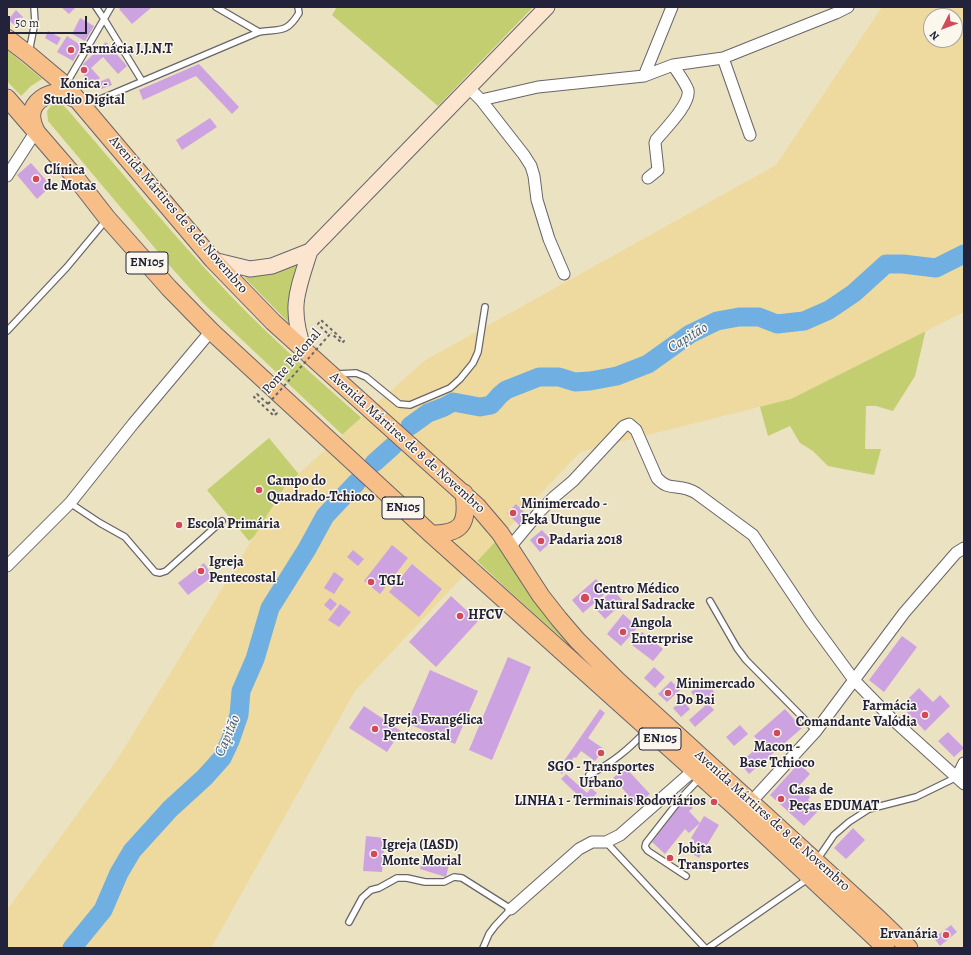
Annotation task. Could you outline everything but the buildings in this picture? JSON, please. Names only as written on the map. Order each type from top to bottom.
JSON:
[{"type":"main road","name":"Avenida Mártires de 8 de Novembro","points":[[7,38],[65,85],[213,260],[273,322],[464,493],[490,520],[510,547],[542,596],[577,640],[617,680],[750,803],[886,948]]},
{"type":"main road","points":[[36,131],[32,124],[32,112],[42,98],[56,93],[65,95],[81,103]]},
{"type":"main road","name":"Avenida Mártires de 8 de Novembro","points":[[7,98],[76,178],[107,218],[169,288],[211,331],[431,534],[698,773],[813,870],[879,919],[909,948]]},
{"type":"main road","points":[[431,534],[445,534],[454,531],[461,525],[465,514],[464,493]]},
{"type":"street","points":[[213,260],[250,269],[272,266],[310,251],[547,7]]},
{"type":"street","points":[[644,76],[672,7]]},
{"type":"street","points":[[481,100],[538,86],[644,76],[673,65],[723,58],[848,7]]},
{"type":"street","points":[[723,58],[750,135]]},
{"type":"street","points":[[648,178],[658,170],[656,140],[676,119],[687,97],[687,89],[673,65]]},
{"type":"street","points":[[469,88],[481,100],[531,166],[534,176],[537,200],[549,239],[564,274]]},
{"type":"street","points":[[7,176],[36,131]]},
{"type":"street","points":[[304,350],[297,331],[295,309],[297,291],[310,251]]},
{"type":"street","points":[[7,566],[70,503],[211,331]]},
{"type":"street","points":[[510,547],[541,510],[573,481],[624,426],[629,424],[636,430],[657,478],[663,484],[669,487],[687,489],[696,493],[753,535],[810,620],[854,680],[891,718],[960,780],[964,763]]},
{"type":"street","points":[[750,803],[816,731],[904,613],[961,553]]},
{"type":"street","points":[[511,909],[579,849],[592,842],[606,842],[620,835],[698,773]]},
{"type":"lane","points":[[28,54],[35,22],[34,7]]},
{"type":"lane","points":[[96,7],[142,82]]},
{"type":"lane","points":[[65,85],[111,7]]},
{"type":"lane","points":[[216,7],[259,32]]},
{"type":"lane","points":[[81,103],[142,82],[259,32],[286,28],[292,24],[299,13],[298,7]]},
{"type":"lane","points":[[7,331],[67,267],[107,218]]},
{"type":"lane","points":[[331,374],[356,373],[366,377],[399,404],[403,405],[410,405],[450,388],[460,380],[476,358],[486,307]]},
{"type":"lane","points":[[70,503],[100,523],[125,537],[155,572],[160,573],[166,571],[222,521]]},
{"type":"lane","points":[[710,601],[737,648],[746,660],[816,731]]},
{"type":"lane","points":[[589,774],[611,762],[635,743],[649,729]]},
{"type":"lane","points":[[686,876],[648,851],[645,847],[646,843],[682,797],[698,773]]},
{"type":"lane","points":[[606,842],[706,948],[813,870],[834,835],[848,822],[869,809],[916,797],[960,780]]},
{"type":"lane","points":[[349,922],[362,898],[371,890],[384,886],[397,878],[407,878],[425,882],[444,882],[454,876],[462,878],[511,909],[489,934],[482,948]]},
{"type":"path","name":"Ponte Pedonal","points":[[270,407],[277,413],[274,416],[254,397],[257,394],[268,404],[331,333],[342,343],[344,341],[322,320],[318,324],[327,333]]},
{"type":"green space","points":[[337,7],[533,7],[438,106],[332,15]]},
{"type":"green space","points":[[7,50],[42,79],[31,86],[21,96],[7,81]]},
{"type":"green space","points":[[53,103],[62,104],[67,109],[185,247],[226,291],[312,374],[401,453],[366,457],[203,303],[48,121],[47,111]]},
{"type":"green space","points":[[302,260],[295,276],[291,291],[289,306],[290,324],[244,277],[274,273]]},
{"type":"green space","points":[[926,329],[915,376],[893,411],[876,406],[866,406],[865,449],[881,449],[874,475],[828,466],[813,451],[800,443],[790,426],[768,436],[754,385]]},
{"type":"green space","name":"Campo do Quadrado-Tchioco","points":[[269,438],[311,489],[249,541],[207,490]]},
{"type":"green space","points":[[487,529],[545,616],[575,650],[457,542]]},
{"type":"sand","points":[[882,7],[964,7],[964,312],[791,399],[580,452],[355,691],[211,948],[7,948],[7,910],[117,760],[285,486],[424,361],[776,165]]},
{"type":"waterway","name":"Capitão","points":[[410,426],[428,413],[453,402],[480,407],[491,405],[506,390],[539,377],[559,377],[575,382],[617,376],[648,364],[690,334],[717,321],[739,317],[759,317],[777,324],[804,321],[829,310],[854,293],[886,264],[903,264],[936,268],[964,254]]},
{"type":"waterway","name":"Capitão","points":[[374,463],[393,446]]},
{"type":"waterway","name":"Capitão","points":[[72,948],[103,910],[119,873],[132,851],[170,809],[205,777],[222,758],[239,715],[241,691],[255,659],[270,608],[307,549],[325,516],[357,482]]},
{"type":"place","name":"Farmácia J.J.N.T","points":[[71,50]]},
{"type":"place","name":"Konica - Studio Digital","points":[[84,70]]},
{"type":"place","name":"Clínica de Motas","points":[[36,179]]},
{"type":"place","name":"Campo do Quadrado-Tchioco","points":[[259,490]]},
{"type":"place","name":"Minimercado - Feka Utungue","points":[[513,513]]},
{"type":"place","name":"Escola Primária","points":[[179,525]]},
{"type":"place","name":"Padaria 2018","points":[[541,541]]},
{"type":"place","name":"Igreja Pentecostal","points":[[201,571]]},
{"type":"place","name":"TGL","points":[[371,582]]},
{"type":"place","name":"Centro Médico Natural Sadracke","points":[[585,598]]},
{"type":"place","name":"HFCV","points":[[460,616]]},
{"type":"place","name":"Angola Enterprise","points":[[623,632]]},
{"type":"place","name":"Minimercado Do Bai","points":[[668,693]]},
{"type":"place","name":"Farmácia Comandante Valódia","points":[[925,715]]},
{"type":"place","name":"Igreja Evangélica Pentecostal","points":[[375,729]]},
{"type":"place","name":"Macon - Base Tchioco","points":[[777,733]]},
{"type":"place","name":"SGO - Transportes Urbano","points":[[601,753]]},
{"type":"place","name":"Casa de Peças EDUMAT","points":[[781,799]]},
{"type":"place","name":"LINHA 1 - Terminais Rodoviários","points":[[714,802]]},
{"type":"place","name":"Igreja (IASD) Monte Morial","points":[[374,854]]},
{"type":"place","name":"Jobita Transportes","points":[[670,858]]},
{"type":"place","name":"Ervanária","points":[[946,935]]}]
